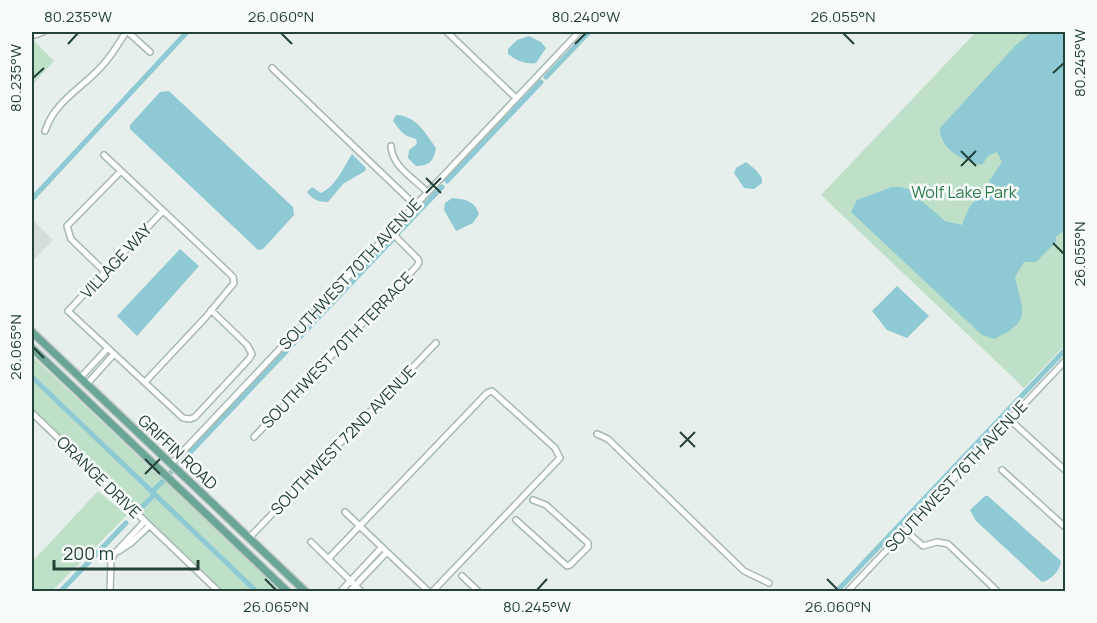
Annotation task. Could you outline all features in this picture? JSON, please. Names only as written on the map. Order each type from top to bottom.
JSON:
[{"type":"main road","name":"GRIFFIN ROAD","points":[[33,335],[306,591]]},
{"type":"main road","name":"GRIFFIN ROAD","points":[[32,348],[288,591]]},
{"type":"main road","points":[[148,458],[163,465],[171,464]]},
{"type":"main road","points":[[168,477],[174,474],[184,476]]},
{"type":"street","points":[[32,34],[43,32]]},
{"type":"street","points":[[45,131],[61,103],[102,67],[127,32],[150,52]]},
{"type":"street","points":[[447,32],[516,98]]},
{"type":"street","name":"SOUTHWEST 70TH AVENUE","points":[[171,464],[579,32]]},
{"type":"street","points":[[272,68],[415,205]]},
{"type":"street","points":[[391,146],[391,154],[395,162],[427,192]]},
{"type":"street","points":[[104,155],[233,277],[234,284],[145,382]]},
{"type":"street","points":[[105,272],[71,239],[67,226],[121,171]]},
{"type":"street","name":"VILLAGE WAY","points":[[108,348],[68,311],[163,211]]},
{"type":"street","name":"SOUTHWEST 70TH TERRACE","points":[[254,437],[419,262],[390,231]]},
{"type":"street","points":[[80,378],[108,348],[183,418],[195,417],[252,354],[247,345],[211,310]]},
{"type":"street","name":"SOUTHWEST 72ND AVENUE","points":[[249,538],[436,343]]},
{"type":"street","points":[[87,384],[114,354]]},
{"type":"street","name":"SOUTHWEST 76TH AVENUE","points":[[847,591],[1065,360]]},
{"type":"street","points":[[328,558],[359,526],[488,393],[492,391],[555,448],[560,458],[430,591],[384,550],[359,526],[345,512]]},
{"type":"street","name":"ORANGE DRIVE","points":[[32,413],[219,591]]},
{"type":"street","points":[[1009,419],[1065,471]]},
{"type":"street","points":[[597,434],[608,439],[744,571],[769,583]]},
{"type":"street","points":[[1002,470],[1065,528]]},
{"type":"street","points":[[516,520],[534,533],[567,566],[588,547],[588,543],[546,505],[533,500]]},
{"type":"street","points":[[110,591],[109,567],[115,553],[147,523]]},
{"type":"street","points":[[905,530],[923,546],[937,542],[948,544],[998,591]]},
{"type":"street","points":[[311,542],[363,591]]},
{"type":"street","points":[[340,591],[353,583],[384,550]]},
{"type":"street","points":[[462,576],[479,591]]},
{"type":"street","points":[[349,591],[353,583]]},
{"type":"shaded area","points":[[32,219],[53,240],[32,262]]},
{"type":"green space","name":"Wolf Lake Park","points":[[976,32],[1065,32],[1065,345],[1024,388],[821,195]]},
{"type":"green space","points":[[32,39],[54,61],[32,85]]},
{"type":"green space","points":[[33,357],[281,591],[222,591],[32,410]]},
{"type":"green space","points":[[98,491],[127,515],[52,591],[32,591],[32,562]]},
{"type":"water","points":[[1032,32],[1065,32],[1065,230],[1056,237],[1056,242],[1036,262],[1024,262],[1015,277],[1022,315],[1014,327],[994,339],[982,335],[851,212],[857,200],[892,187],[900,187],[908,189],[945,221],[962,225],[970,206],[989,190],[989,181],[1002,162],[997,152],[988,156],[982,165],[961,158],[943,142],[940,128],[1016,45]]},
{"type":"water","points":[[529,36],[541,42],[546,48],[536,63],[521,62],[508,54],[508,49],[517,40]]},
{"type":"water","points":[[169,91],[293,207],[294,215],[263,249],[258,250],[130,129],[130,125],[160,92]]},
{"type":"water","points":[[396,115],[410,118],[415,122],[436,148],[428,164],[416,166],[408,158],[409,150],[417,144],[416,139],[406,135],[398,128],[393,121]]},
{"type":"water","points":[[352,154],[366,168],[365,171],[343,184],[328,202],[316,200],[309,195],[307,192],[312,187],[321,193],[327,190],[339,176]]},
{"type":"water","points":[[746,162],[762,178],[762,183],[754,189],[744,188],[734,173],[736,168]]},
{"type":"water","points":[[452,198],[469,202],[475,206],[479,214],[473,223],[456,231],[444,210],[445,203]]},
{"type":"water","points":[[180,249],[199,266],[137,336],[117,316]]},
{"type":"water","points":[[897,286],[929,316],[907,338],[887,330],[872,311]]},
{"type":"water","points":[[985,496],[988,496],[1061,561],[1057,572],[1052,577],[1042,582],[976,521],[970,510]]},
{"type":"waterway","points":[[32,199],[187,32]]},
{"type":"waterway","points":[[546,77],[589,32]]},
{"type":"waterway","points":[[447,181],[541,82]]},
{"type":"waterway","points":[[398,233],[442,187]]},
{"type":"waterway","points":[[180,463],[393,239]]},
{"type":"waterway","points":[[836,592],[1066,349]]},
{"type":"waterway","points":[[32,377],[257,592]]},
{"type":"waterway","points":[[152,492],[163,481]]},
{"type":"waterway","points":[[142,507],[155,494]]},
{"type":"waterway","points":[[60,592],[126,523]]}]
